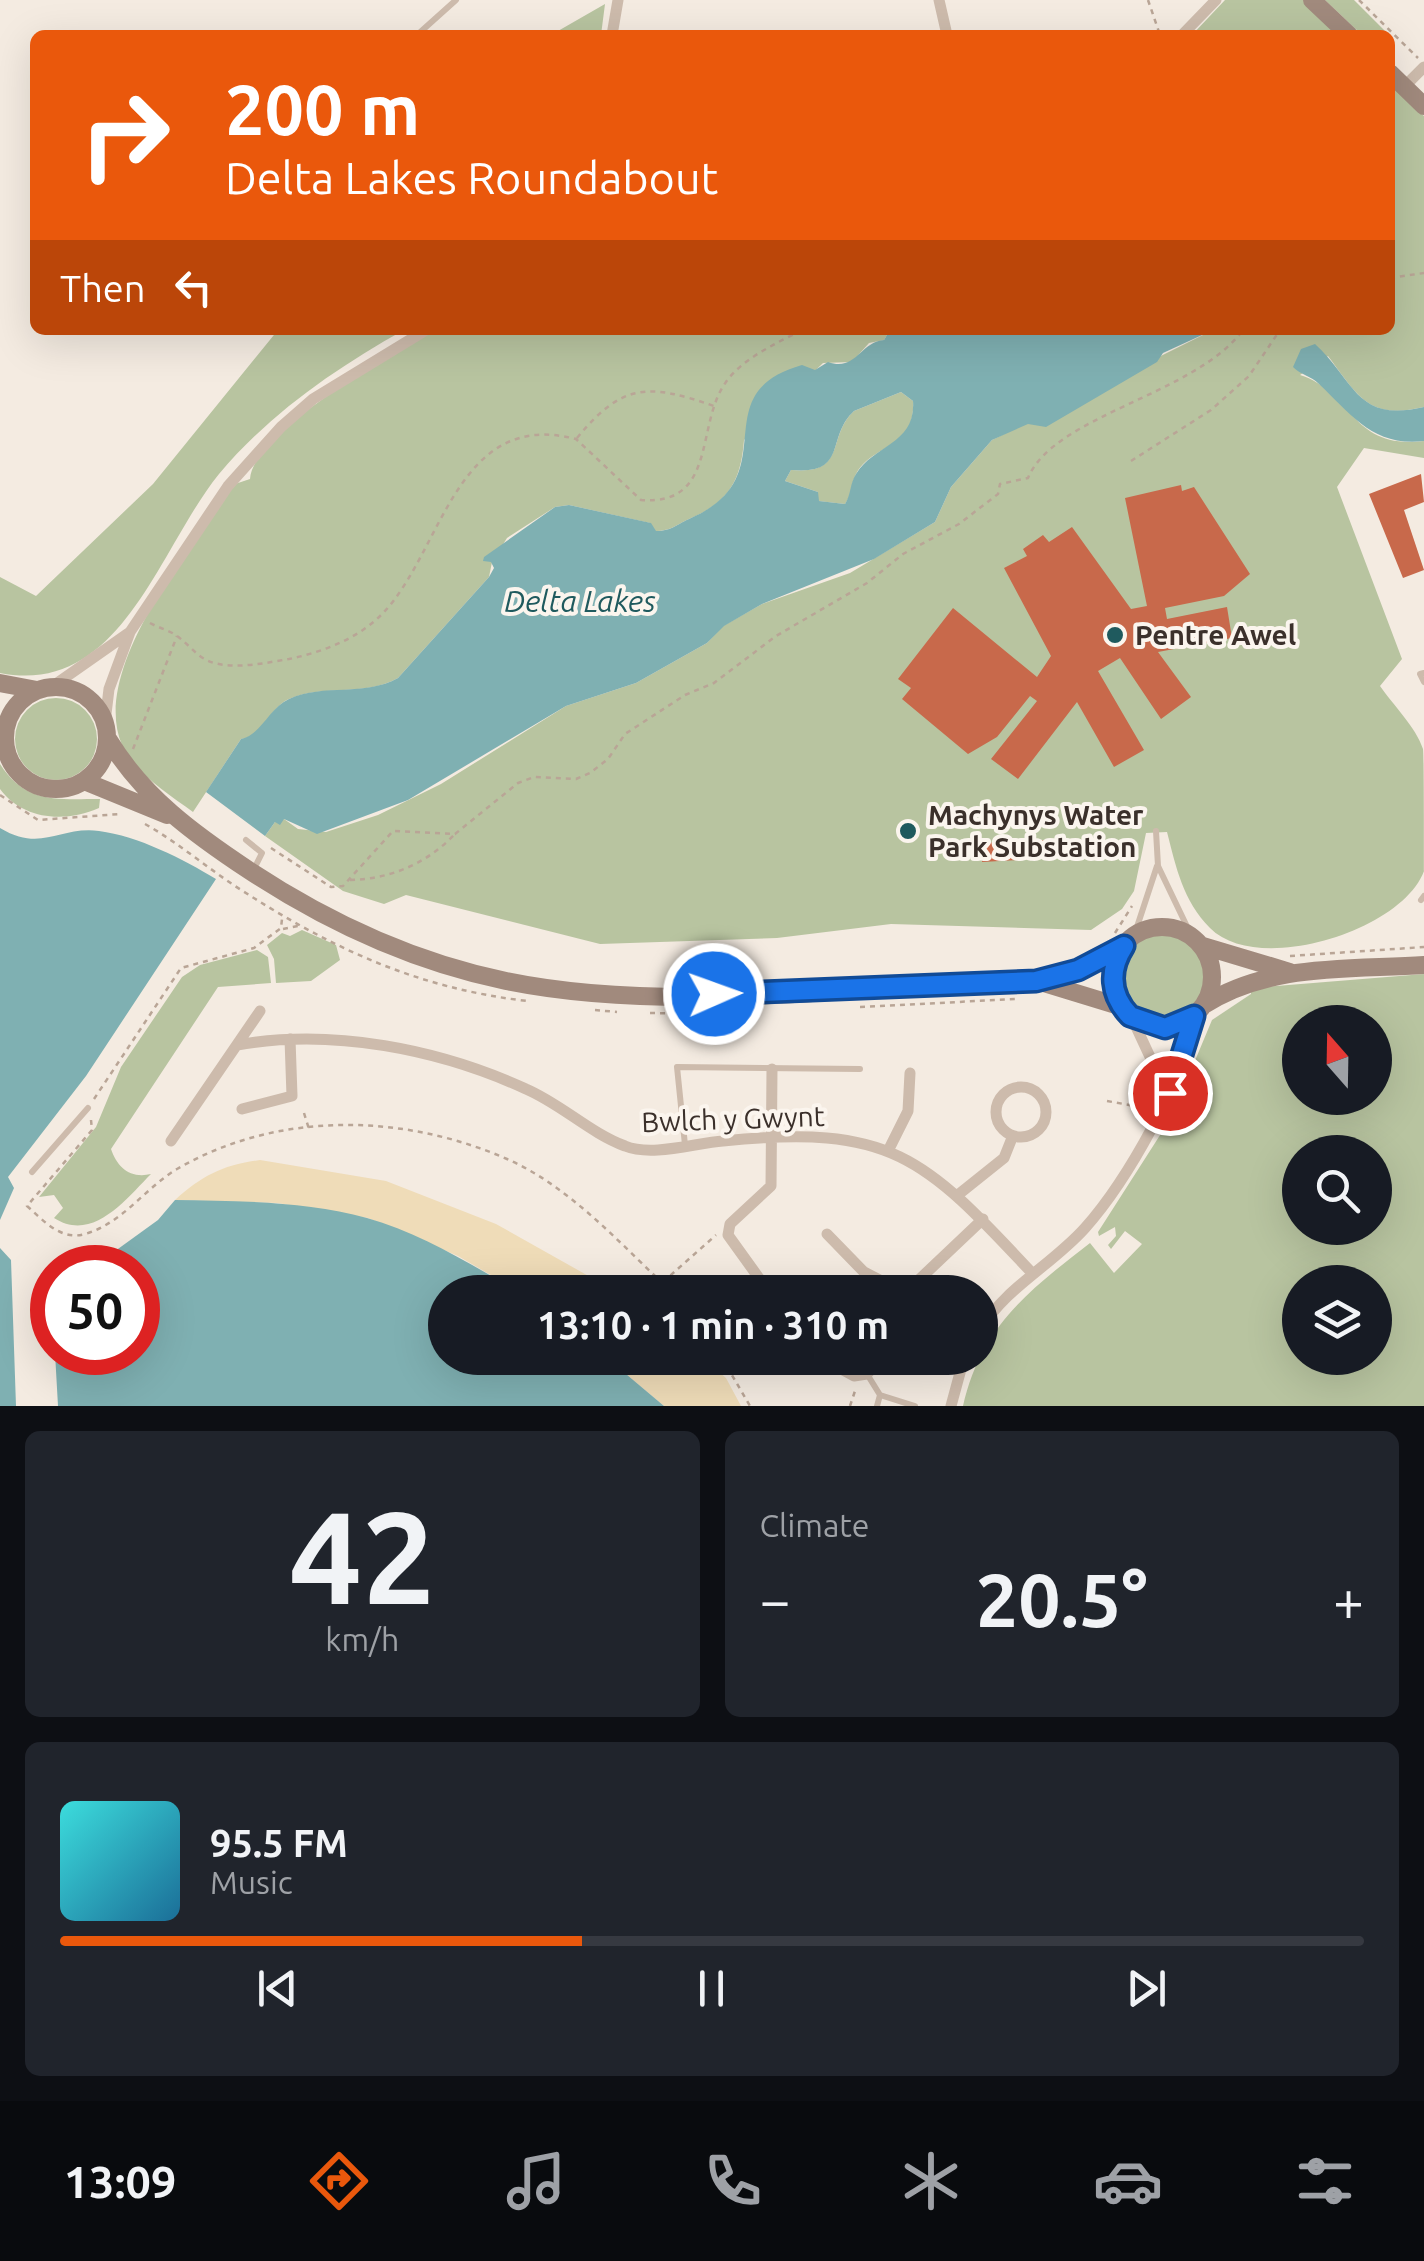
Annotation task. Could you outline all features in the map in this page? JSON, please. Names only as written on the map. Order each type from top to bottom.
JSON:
[{"type":"main road","points":[[1312,0],[1344,30]]},
{"type":"main road","points":[[1395,78],[1424,106]]},
{"type":"main road","points":[[0,682],[86,695],[124,766],[172,817],[329,920],[376,940],[506,982],[560,990],[714,994],[1036,981],[1078,970],[1123,939],[1160,927],[1196,941],[1287,964],[1424,965]]},
{"type":"main road","points":[[45,688],[22,699],[3,725],[10,761],[21,775],[51,789],[84,781],[172,817]]},
{"type":"main road","points":[[84,781],[105,755],[106,730]]},
{"type":"main road","points":[[1123,939],[1112,984],[1126,1012]]},
{"type":"main road","points":[[1196,941],[1212,976],[1199,1011]]},
{"type":"main road","points":[[1036,981],[1165,1028],[1287,964]]},
{"type":"street","points":[[613,30],[618,0]]},
{"type":"street","points":[[939,0],[946,30]]},
{"type":"street","points":[[1187,30],[1216,0]]},
{"type":"street","points":[[1404,87],[1424,66]]},
{"type":"street","points":[[106,730],[109,688],[130,632],[228,486],[281,427],[352,374],[418,335]]},
{"type":"street","points":[[45,688],[130,632]]},
{"type":"street","points":[[172,1141],[260,1011]]},
{"type":"street","points":[[998,1307],[1011,1291],[1085,1228],[1170,1093],[1199,1011]]},
{"type":"street","points":[[1126,1012],[1151,1059],[1150,1127]]},
{"type":"street","points":[[242,1109],[292,1096],[290,1039]]},
{"type":"street","name":"Bwlch y Gwynt","points":[[237,1045],[290,1039],[378,1044],[429,1056],[529,1090],[624,1146],[638,1150],[772,1138],[855,1142],[890,1149],[959,1194],[1032,1273]]},
{"type":"street","points":[[756,1275],[728,1235],[730,1224],[771,1186],[772,1069]]},
{"type":"street","points":[[890,1149],[908,1110],[910,1074]]},
{"type":"street","points":[[1030,1086],[1044,1100],[1043,1120],[1029,1135],[1012,1138],[999,1125],[998,1108],[1010,1090],[1030,1086]]},
{"type":"street","points":[[959,1194],[1004,1158],[1012,1138]]},
{"type":"street","points":[[923,1275],[982,1220]]},
{"type":"street","points":[[827,1234],[870,1275]]},
{"type":"street","points":[[951,1406],[959,1375]]},
{"type":"lane","points":[[423,30],[456,0]]},
{"type":"lane","points":[[1424,673],[1420,674],[1424,682]]},
{"type":"lane","points":[[1156,831],[1158,866],[1196,941]]},
{"type":"lane","points":[[246,840],[262,853],[246,869]]},
{"type":"lane","points":[[1123,939],[1158,866]]},
{"type":"lane","points":[[685,1145],[677,1067],[860,1069]]},
{"type":"lane","points":[[32,1172],[88,1108]]},
{"type":"lane","points":[[1085,1228],[1095,1239]]},
{"type":"lane","points":[[864,1375],[880,1395],[915,1406]]},
{"type":"lane","points":[[877,1406],[880,1395]]},
{"type":"path","points":[[1148,0],[1158,30]]},
{"type":"path","points":[[1358,0],[1388,30]]},
{"type":"path","points":[[1395,37],[1424,66]]},
{"type":"path","points":[[1395,277],[1424,273]]},
{"type":"path","points":[[141,616],[176,636],[200,658],[238,666],[299,657],[358,634],[402,590],[446,508],[489,454],[521,437],[545,434],[576,439],[642,500],[670,498],[696,476],[714,406],[727,380],[744,364],[793,335]]},
{"type":"path","points":[[348,880],[388,875],[420,863],[518,783],[534,777],[576,779],[600,766],[625,734],[685,695],[714,683],[776,636],[867,583],[902,554],[959,524],[998,494],[1000,484],[1028,478],[1047,450],[1210,364],[1238,335]]},
{"type":"path","points":[[1131,462],[1211,410],[1249,376],[1277,335]]},
{"type":"path","points":[[576,439],[598,412],[628,394],[646,391],[714,406]]},
{"type":"path","points":[[150,716],[176,636]]},
{"type":"path","points":[[0,795],[38,820],[120,814],[169,838],[283,917],[282,928],[254,948],[181,968],[88,1108],[92,1130],[27,1206],[58,1232],[81,1236],[107,1225],[178,1168],[246,1137],[372,1125],[441,1136],[510,1160],[573,1202],[653,1275]]},
{"type":"path","points":[[262,853],[270,847],[331,887],[343,886],[393,832],[455,834]]},
{"type":"path","points":[[1123,939],[1136,899],[1144,900]]},
{"type":"path","points":[[282,928],[292,931],[300,925]]},
{"type":"path","points":[[1287,964],[1424,947]]},
{"type":"path","points":[[1107,1101],[1151,1109]]},
{"type":"path","points":[[304,1113],[309,1128]]},
{"type":"path","points":[[175,1158],[178,1168]]},
{"type":"path","points":[[667,1275],[716,1234]]},
{"type":"path","points":[[732,1375],[750,1406]]},
{"type":"path","points":[[850,1406],[864,1375]]},
{"type":"green space","points":[[1225,0],[1303,0],[1335,30],[1197,30]]},
{"type":"green space","points":[[1325,0],[1354,0],[1384,30],[1357,30]]},
{"type":"green space","points":[[605,4],[602,30],[560,30]]},
{"type":"green space","name":"Pentre Awel","points":[[1395,88],[1424,116],[1424,407],[1390,410],[1367,402],[1328,356],[1300,375],[1318,383],[1366,429],[1381,437],[1424,441],[1424,458],[1364,448],[1337,487],[1402,659],[1380,686],[1410,724],[1423,749],[1424,871],[1410,893],[1388,912],[1326,940],[1260,948],[1232,942],[1210,928],[1193,907],[1167,832],[1146,833],[1134,891],[1122,909],[1091,930],[891,924],[777,938],[600,944],[406,895],[384,904],[343,891],[265,836],[275,822],[284,819],[298,829],[326,832],[378,815],[441,784],[566,706],[636,683],[707,643],[723,626],[762,604],[850,573],[935,522],[951,487],[992,440],[1203,335],[1395,335]]},
{"type":"green space","points":[[274,335],[396,335],[305,394],[239,452],[197,505],[132,611],[106,640],[77,663],[42,674],[0,673],[0,577],[36,596],[153,484]]},
{"type":"green space","points":[[425,335],[887,335],[884,340],[869,343],[852,362],[823,363],[744,440],[740,467],[731,488],[704,512],[655,531],[650,523],[569,505],[555,507],[507,538],[492,562],[489,577],[398,678],[372,687],[302,695],[282,703],[255,733],[241,739],[193,812],[143,773],[122,745],[116,714],[120,681],[132,645],[195,539],[235,484],[250,479],[257,460],[274,439],[299,417]]},
{"type":"green space","points":[[901,392],[913,401],[908,428],[863,464],[845,504],[818,501],[818,492],[785,481],[791,470],[821,467],[829,460],[854,411]]},
{"type":"green space","points":[[56,698],[72,701],[85,710],[94,723],[94,755],[85,768],[72,777],[56,780],[40,777],[27,768],[18,755],[15,739],[18,723],[27,710],[40,701]]},
{"type":"green space","points":[[0,764],[31,793],[100,799],[99,808],[59,817],[32,813],[0,789]]},
{"type":"green space","points":[[302,930],[336,945],[340,960],[311,981],[276,983],[274,959],[267,945],[282,933],[290,936]]},
{"type":"green space","points":[[1162,935],[1186,942],[1198,954],[1205,978],[1198,1002],[1186,1014],[1162,1021],[1138,1014],[1126,1002],[1119,978],[1126,954],[1138,942]]},
{"type":"green space","points":[[257,950],[268,957],[271,983],[218,987],[111,1149],[125,1170],[137,1175],[151,1174],[120,1206],[95,1222],[68,1224],[54,1218],[63,1208],[54,1195],[39,1197],[96,1127],[121,1067],[182,977],[200,965]]},
{"type":"green space","points":[[1424,974],[1424,1406],[963,1406],[972,1375],[998,1375],[998,1328],[1027,1295],[1090,1243],[1114,1273],[1142,1244],[1125,1231],[1111,1249],[1108,1245],[1116,1236],[1115,1227],[1099,1236],[1098,1232],[1171,1118],[1212,1020],[1251,994],[1251,990]]},
{"type":"sand","points":[[260,1160],[386,1181],[496,1224],[587,1275],[491,1275],[458,1256],[368,1218],[277,1203],[175,1200],[214,1172]]},
{"type":"sand","points":[[627,1375],[723,1375],[741,1406],[664,1406]]},
{"type":"water","name":"Delta Lakes","points":[[887,335],[1202,335],[1163,353],[1157,362],[1046,427],[1028,424],[992,440],[951,487],[935,522],[874,559],[762,604],[724,626],[707,643],[636,683],[566,706],[408,800],[317,834],[284,819],[280,825],[275,822],[265,836],[206,792],[241,739],[254,732],[282,703],[302,694],[372,687],[398,678],[489,577],[494,568],[491,562],[483,561],[484,557],[555,507],[569,505],[651,523],[656,531],[674,527],[720,500],[735,480],[755,395],[772,378],[802,365],[815,370],[828,362],[845,363]],"holes":[[[901,392],[913,401],[912,415],[901,435],[864,464],[854,478],[845,504],[819,501],[818,492],[785,481],[791,470],[809,470],[829,461],[845,421],[854,411]]]},
{"type":"water","points":[[1315,344],[1370,404],[1401,410],[1424,407],[1424,441],[1406,442],[1377,434],[1316,381],[1293,367],[1301,349]]},
{"type":"water","points":[[0,828],[39,839],[85,830],[114,834],[160,849],[216,879],[86,1076],[8,1177],[14,1188],[0,1220]]},
{"type":"water","points":[[175,1200],[272,1203],[367,1218],[407,1232],[489,1275],[428,1275],[428,1375],[627,1375],[664,1406],[58,1406],[56,1375],[160,1375],[160,1245],[123,1245],[158,1220]]},
{"type":"water","points":[[0,1248],[11,1260],[16,1406],[0,1406]]},
{"type":"building","points":[[1421,474],[1424,502],[1404,510],[1424,570],[1403,578],[1369,494]]},
{"type":"building","points":[[1181,485],[1182,491],[1194,487],[1250,574],[1224,596],[1165,608],[1167,619],[1227,607],[1232,638],[1158,652],[1191,697],[1161,719],[1120,658],[1098,671],[1144,750],[1114,767],[1077,702],[1018,779],[991,759],[1037,701],[1030,696],[997,737],[968,754],[902,699],[911,688],[898,679],[953,608],[1037,677],[1051,656],[1004,568],[1027,556],[1023,549],[1043,535],[1049,542],[1072,527],[1131,609],[1147,606],[1125,498]]},
{"type":"building","points":[[1072,839],[1073,857],[982,862],[981,843]]},
{"type":"place","name":"Pentre Awel","points":[[1115,635]]},
{"type":"place","name":"Machynys Water Park Substation","points":[[908,831]]},
{"type":"route","points":[[714,994],[1036,981],[1078,970],[1124,946],[1116,957],[1112,984],[1130,1016],[1141,1023],[1165,1028],[1194,1016],[1170,1093]]}]
